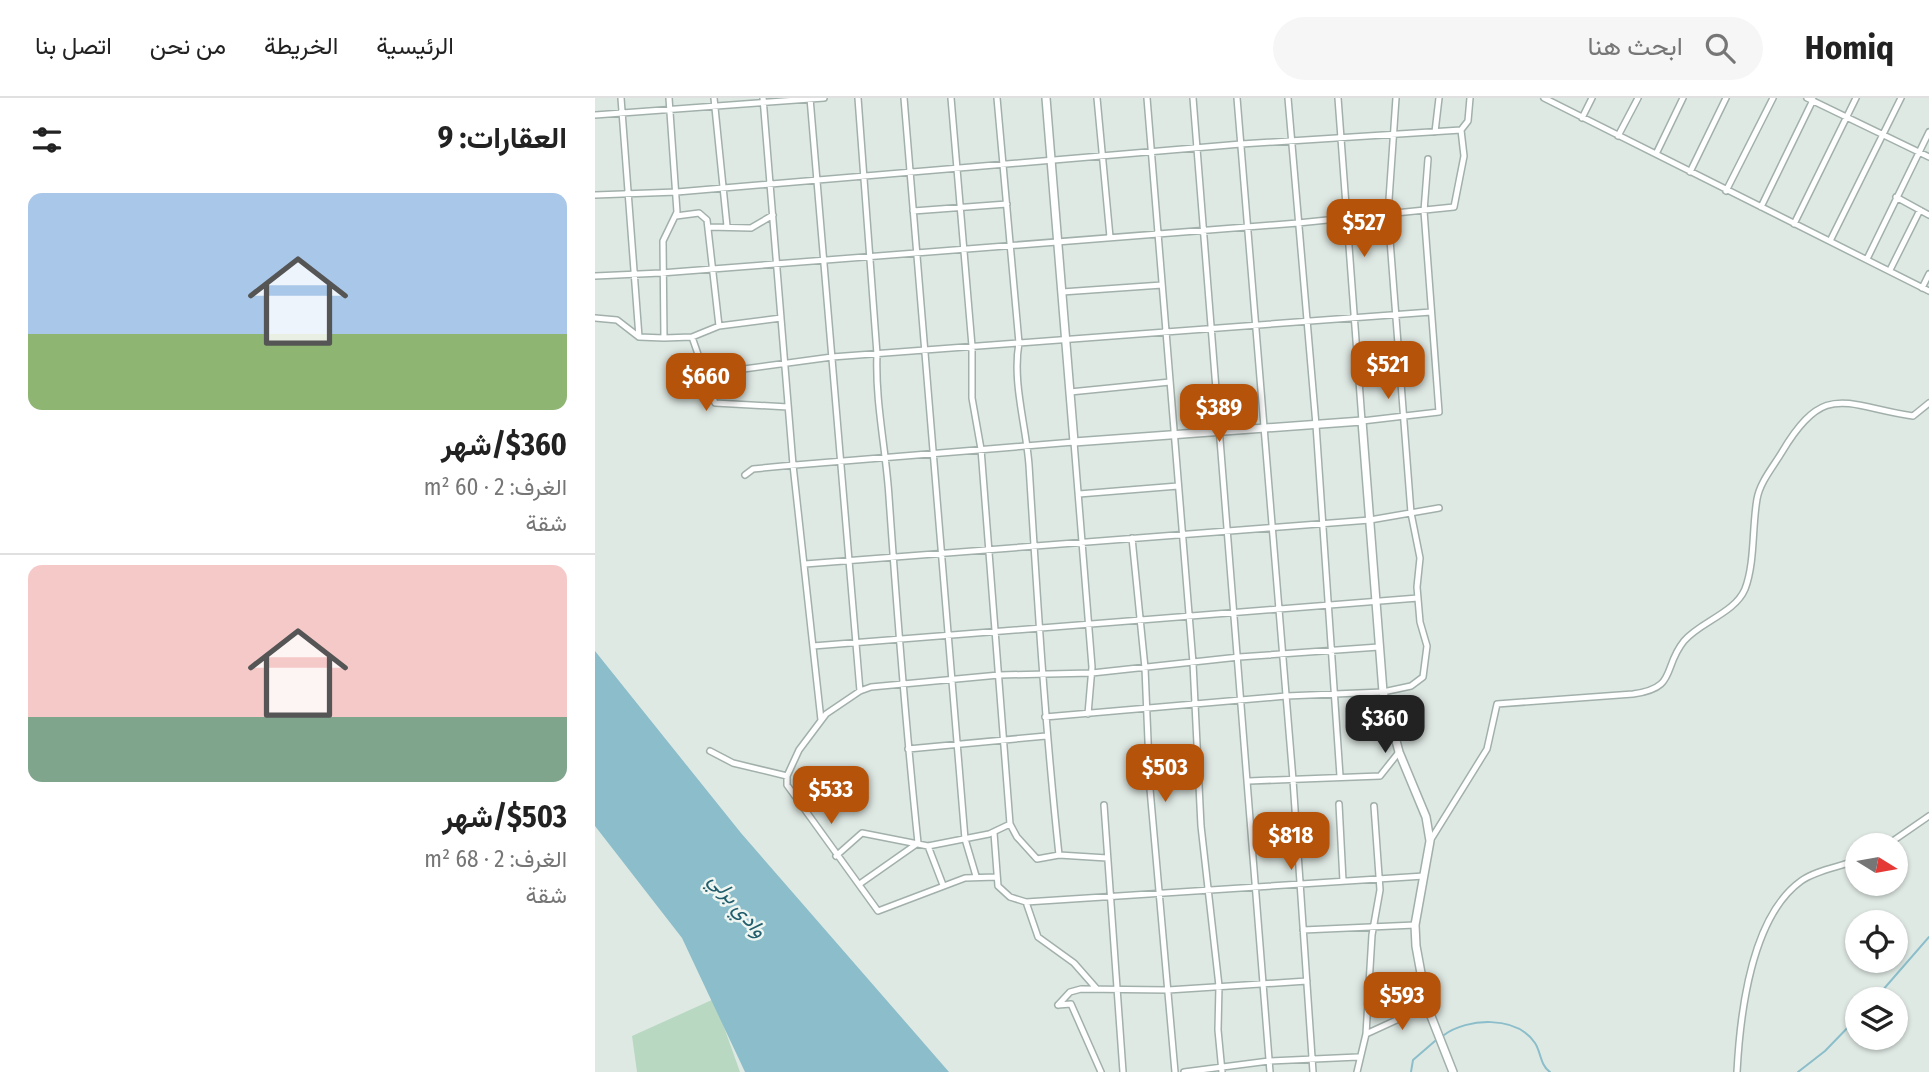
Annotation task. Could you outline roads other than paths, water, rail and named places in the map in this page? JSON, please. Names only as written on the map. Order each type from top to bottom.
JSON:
[{"type":"street","points":[[621,98],[639,337]]},
{"type":"street","points":[[664,338],[661,273],[663,241],[676,216],[677,192],[669,98]]},
{"type":"street","points":[[714,98],[727,226]]},
{"type":"street","points":[[595,115],[824,98]]},
{"type":"street","points":[[858,98],[877,354],[876,389],[886,457],[918,845]]},
{"type":"street","points":[[904,98],[965,839],[976,876]]},
{"type":"street","points":[[951,98],[972,346],[971,384],[981,450],[1010,824],[1022,844],[1037,859],[1059,855],[1107,858]]},
{"type":"street","points":[[997,98],[1019,343],[1017,369],[1028,445],[1046,736],[1059,855]]},
{"type":"street","points":[[1047,98],[1089,623],[1092,673],[1088,714]]},
{"type":"street","points":[[1097,98],[1110,237]]},
{"type":"street","points":[[1147,98],[1193,663],[1207,891],[1219,986],[1222,1070]]},
{"type":"street","points":[[1193,98],[1243,700],[1270,1072]]},
{"type":"street","points":[[1237,98],[1293,780],[1313,1072]]},
{"type":"street","points":[[1288,98],[1308,322],[1341,776]]},
{"type":"street","points":[[1338,98],[1384,692],[1399,752],[1419,794],[1430,841]]},
{"type":"street","points":[[1045,717],[1286,696],[1384,692],[1411,686],[1423,677],[1427,646],[1418,598],[1419,558],[1411,513],[1402,417],[1388,214],[1391,133],[1396,98]]},
{"type":"street","points":[[1435,132],[1439,98]]},
{"type":"street","points":[[595,276],[1158,234],[1203,228],[1298,223],[1456,206],[1464,156],[1461,130],[1468,121],[1470,98]]},
{"type":"street","points":[[1582,118],[1592,98]]},
{"type":"street","points":[[1618,136],[1637,98]]},
{"type":"street","points":[[1656,154],[1683,98]]},
{"type":"street","points":[[1690,172],[1726,98]]},
{"type":"street","points":[[1725,191],[1773,98]]},
{"type":"street","points":[[1794,224],[1856,98]]},
{"type":"street","points":[[1830,240],[1901,98]]},
{"type":"street","points":[[811,99],[847,561],[860,691]]},
{"type":"street","points":[[1548,99],[1725,191],[1830,240],[1929,291]]},
{"type":"street","points":[[1761,207],[1811,99],[1929,158]]},
{"type":"street","points":[[763,101],[787,407],[821,720]]},
{"type":"street","points":[[595,195],[677,192],[863,174],[1241,144],[1292,143],[1391,133],[1461,130]]},
{"type":"street","points":[[1867,259],[1929,132]]},
{"type":"street","points":[[745,475],[753,469],[793,465],[1221,430],[1316,425],[1439,412],[1424,211],[1428,159]]},
{"type":"street","points":[[1896,197],[1929,215]]},
{"type":"street","points":[[913,211],[1007,204]]},
{"type":"street","points":[[1890,270],[1920,210]]},
{"type":"street","points":[[676,216],[701,214],[709,227],[719,326]]},
{"type":"street","points":[[709,227],[751,228],[773,215]]},
{"type":"street","points":[[1922,288],[1929,274]]},
{"type":"street","points":[[1062,292],[1162,285]]},
{"type":"street","points":[[707,374],[832,357],[1431,312]]},
{"type":"street","points":[[595,318],[617,320],[639,337],[664,338],[692,337],[719,326],[781,318]]},
{"type":"street","points":[[692,337],[715,403],[787,407]]},
{"type":"street","points":[[1070,392],[1170,382]]},
{"type":"street","points":[[1453,1072],[1427,1006],[1416,925],[1430,841],[1487,749],[1497,704],[1650,692],[1664,683],[1684,641],[1732,604],[1745,590],[1760,489],[1794,430],[1808,415],[1829,404],[1854,402],[1913,416],[1929,404]]},
{"type":"street","points":[[1079,494],[1178,486]]},
{"type":"street","points":[[805,564],[1370,520],[1439,508]]},
{"type":"street","points":[[1132,538],[1145,668],[1175,1072]]},
{"type":"street","points":[[813,646],[855,640],[1418,598]]},
{"type":"street","points":[[996,877],[976,876],[943,885],[881,911],[790,791],[786,776],[805,738],[834,707],[860,691],[903,683],[999,675],[1092,673],[1239,657],[1379,647]]},
{"type":"street","points":[[908,748],[1046,736]]},
{"type":"street","points":[[710,751],[733,763],[786,776]]},
{"type":"street","points":[[1249,780],[1383,775],[1399,752]]},
{"type":"street","points":[[1339,804],[1343,881]]},
{"type":"street","points":[[1104,805],[1123,1072]]},
{"type":"street","points":[[1359,1071],[1358,1057],[1366,1034],[1379,879],[1374,806]]},
{"type":"street","points":[[1904,833],[1929,816]]},
{"type":"street","points":[[837,856],[862,833],[928,846],[994,833],[1010,824]]},
{"type":"street","points":[[994,833],[996,877],[1003,893],[1026,902],[1424,876]]},
{"type":"street","points":[[861,883],[918,845]]},
{"type":"street","points":[[928,846],[943,885]]},
{"type":"street","points":[[1737,1072],[1746,987],[1767,926],[1784,897],[1804,878],[1845,864]]},
{"type":"street","points":[[1026,902],[1038,937],[1074,963],[1097,988]]},
{"type":"street","points":[[1303,930],[1416,925]]},
{"type":"street","points":[[1101,1072],[1071,1004],[1058,1004],[1070,992],[1097,988],[1168,990],[1307,981]]},
{"type":"street","points":[[1366,1034],[1427,1006]]},
{"type":"street","points":[[1184,1072],[1222,1070],[1269,1061],[1358,1057]]},
{"type":"water","name":"وادي برلي","points":[[595,651],[741,833],[949,1072],[745,1072],[682,938],[595,826]]},
{"type":"waterway","points":[[1885,987],[1929,937]]},
{"type":"waterway","points":[[1444,1035],[1465,1025],[1478,1023],[1491,1022],[1516,1028],[1527,1034],[1535,1043],[1544,1066],[1550,1072]]},
{"type":"waterway","points":[[1798,1072],[1825,1051],[1845,1030]]},
{"type":"waterway","points":[[1411,1072],[1413,1060],[1435,1041]]}]
